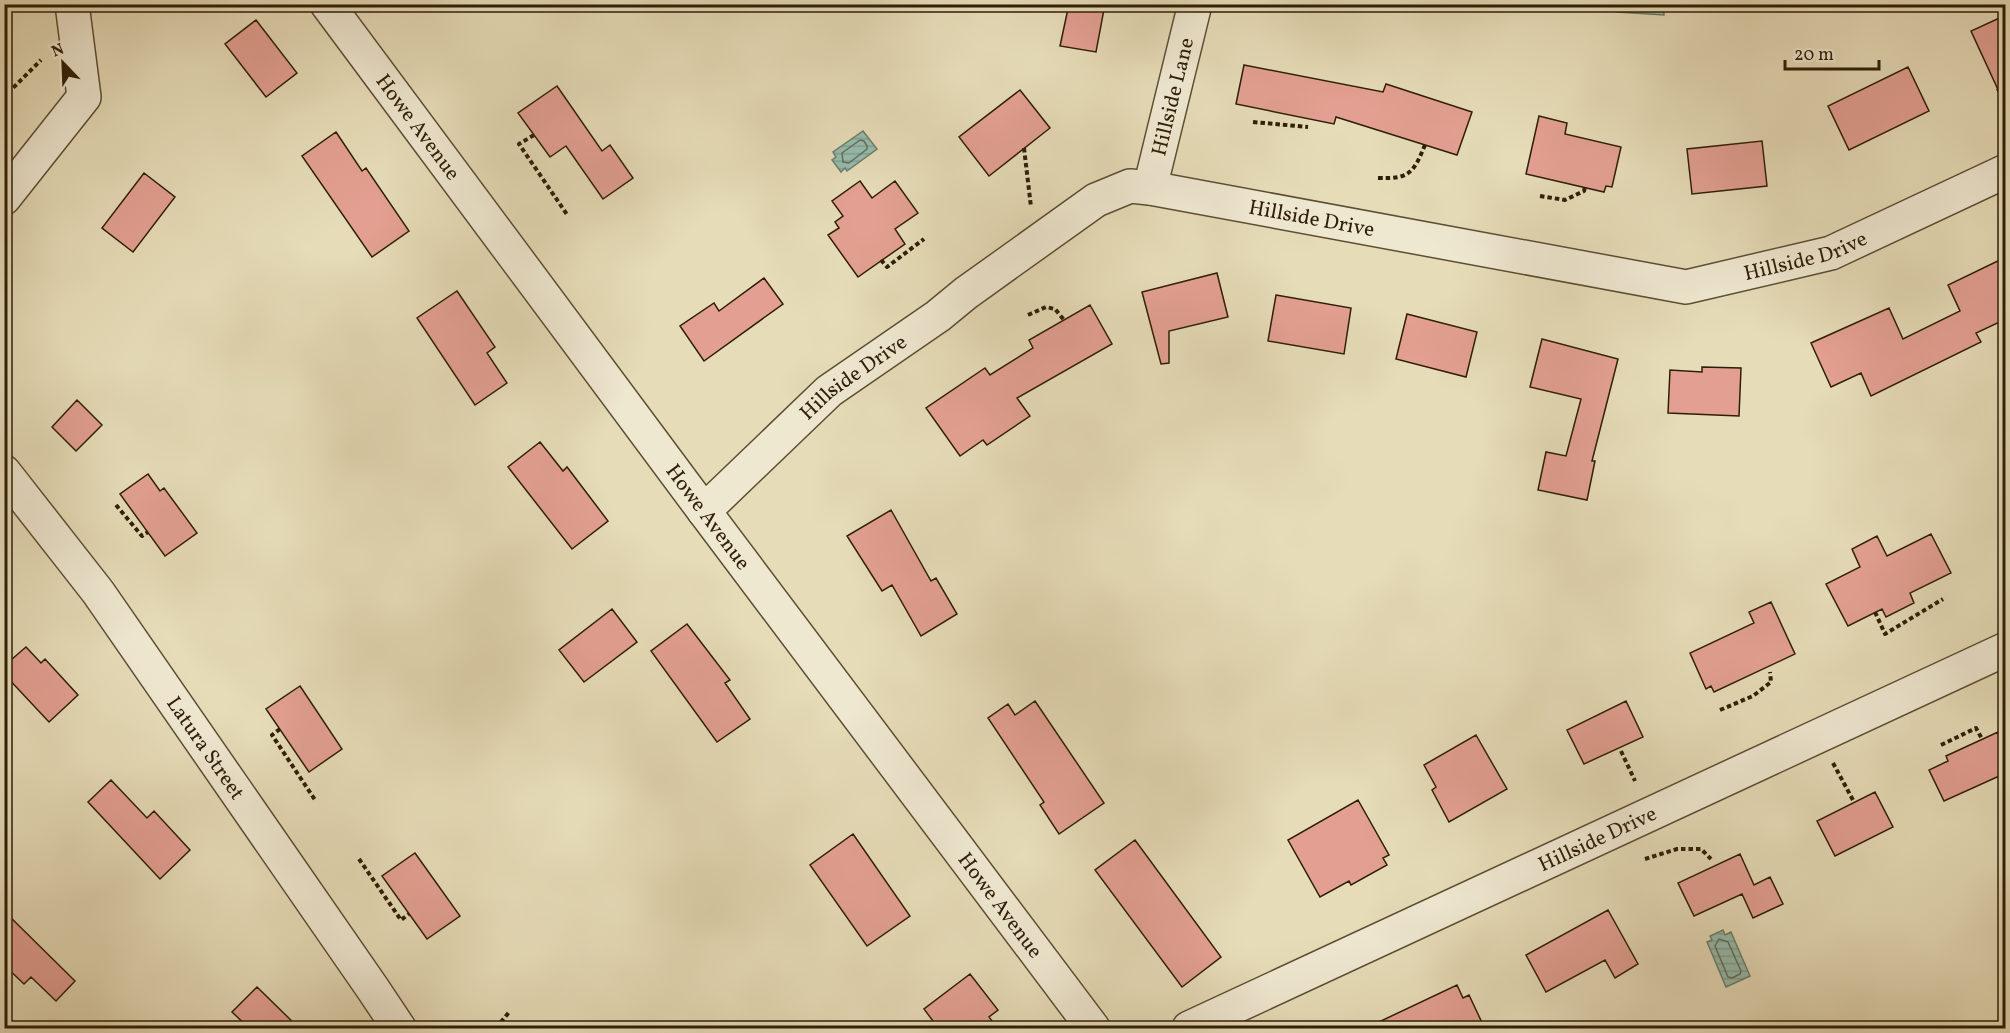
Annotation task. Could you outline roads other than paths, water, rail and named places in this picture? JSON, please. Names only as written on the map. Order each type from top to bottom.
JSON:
[{"type":"street","points":[[4,198],[84,97],[72,4]]},
{"type":"street","name":"Howe Avenue","points":[[327,4],[1093,1029]]},
{"type":"street","name":"Hillside Lane","points":[[1150,188],[1195,4]]},
{"type":"street","name":"Hillside Drive","points":[[704,511],[829,391],[938,316],[966,293],[1095,200],[1130,186],[1686,287],[1832,253],[2006,171]]},
{"type":"street","name":"Latura Street","points":[[4,472],[132,639],[399,1029]]},
{"type":"street","name":"Hillside Drive","points":[[1189,1029],[2006,649]]},
{"type":"water","points":[[1617,5],[1663,5],[1664,15],[1617,12]]},
{"type":"water","points":[[863,131],[877,149],[847,171],[845,168],[841,172],[832,160],[836,157],[833,152]]},
{"type":"water","points":[[1723,930],[1725,935],[1731,932],[1750,976],[1726,987],[1707,942],[1712,940],[1710,936]]}]
